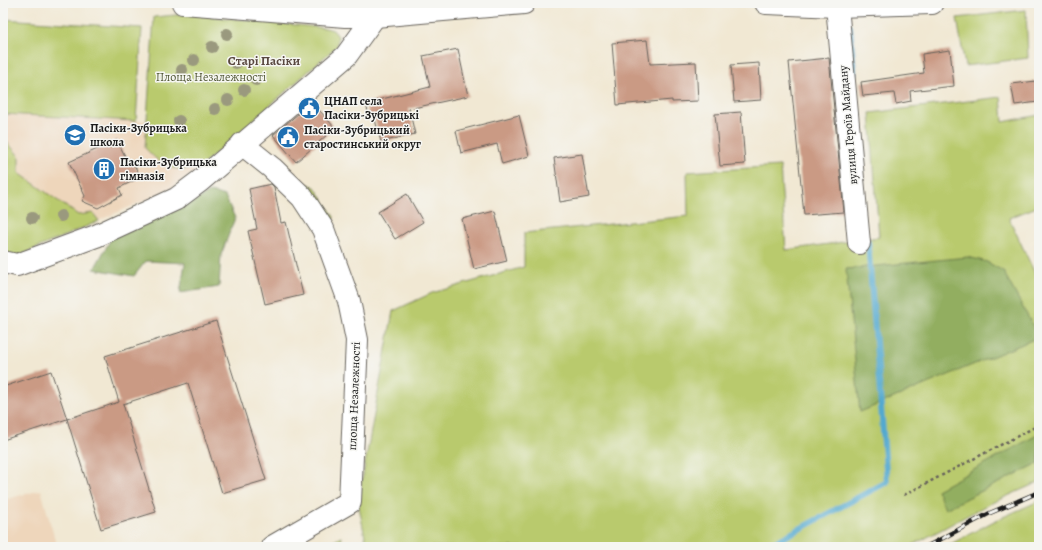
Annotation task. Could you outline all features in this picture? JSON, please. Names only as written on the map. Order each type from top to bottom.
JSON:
[{"type":"street","points":[[183,3],[346,16],[375,16],[524,3]]},
{"type":"street","points":[[766,3],[837,6],[932,3]]},
{"type":"street","name":"вулиця Героїв Майдану","points":[[837,6],[859,243]]},
{"type":"street","points":[[3,262],[17,265],[96,236],[176,199],[200,181],[346,56],[375,16]]},
{"type":"street","name":"площа Незалежності","points":[[242,144],[272,168],[302,197],[323,229],[349,301],[357,340],[350,502],[272,547]]},
{"type":"path","points":[[904,495],[1039,425]]},
{"type":"shaded area","name":"Пасіки-Зубрицька школа","points":[[3,19],[142,28],[136,121],[147,121],[145,148],[182,170],[199,168],[184,181],[171,189],[16,257],[3,254]]},
{"type":"shaded area","points":[[41,490],[57,547],[3,547],[3,500]]},
{"type":"green space","points":[[1026,10],[1028,58],[965,66],[957,18]]},
{"type":"green space","name":"Площа Незалежності","points":[[187,14],[326,28],[333,30],[338,36],[337,46],[199,168],[181,169],[169,167],[163,164],[145,148],[154,17]]},
{"type":"green space","points":[[3,19],[142,28],[136,121],[3,114]]},
{"type":"green space","points":[[1001,97],[1003,122],[1039,115],[1039,206],[1009,218],[1039,282],[1039,482],[985,506],[909,547],[367,547],[358,502],[393,311],[432,293],[524,267],[524,233],[688,216],[687,172],[780,166],[786,250],[879,237],[870,113]]},
{"type":"green space","points":[[3,141],[7,142],[19,156],[19,173],[78,215],[93,213],[99,221],[16,257],[3,254]]},
{"type":"green space","points":[[308,184],[315,187],[334,217],[333,222],[330,223],[295,190]]},
{"type":"green space","points":[[210,192],[225,196],[235,218],[221,255],[219,287],[180,293],[185,263],[146,261],[134,276],[94,269],[112,237],[196,200]]},
{"type":"green space","points":[[968,257],[987,262],[1003,271],[1039,337],[860,412],[846,269]]},
{"type":"green space","points":[[1039,434],[1039,463],[945,509],[937,490]]},
{"type":"green space","points":[[1039,501],[1039,547],[945,547],[994,521]]},
{"type":"green space","points":[[341,537],[343,547],[322,547]]},
{"type":"building","points":[[647,40],[650,64],[696,62],[698,101],[672,102],[672,100],[617,105],[612,43]]},
{"type":"building","points":[[458,49],[468,96],[409,109],[415,134],[381,142],[374,116],[369,117],[366,103],[430,87],[423,56]]},
{"type":"building","points":[[950,50],[954,86],[910,91],[911,101],[896,104],[894,93],[863,96],[861,82],[924,73],[922,54]]},
{"type":"building","points":[[829,58],[844,212],[804,215],[789,62]]},
{"type":"building","points":[[759,63],[761,100],[734,102],[731,65]]},
{"type":"building","points":[[1036,81],[1038,102],[1015,105],[1011,84]]},
{"type":"building","points":[[312,102],[335,128],[296,162],[273,135]]},
{"type":"building","points":[[741,112],[745,164],[720,166],[715,114]]},
{"type":"building","points":[[519,115],[529,156],[502,164],[497,144],[461,153],[456,131]]},
{"type":"building","name":"Пасіки-Зубрицька гімназія","points":[[117,140],[127,160],[131,160],[141,177],[119,188],[122,195],[98,208],[82,201],[85,196],[69,162]]},
{"type":"building","points":[[582,154],[589,197],[560,202],[554,158]]},
{"type":"building","points":[[271,184],[274,187],[281,223],[286,222],[303,295],[265,304],[248,231],[257,229],[249,189]]},
{"type":"building","points":[[407,194],[423,222],[395,239],[378,212]]},
{"type":"building","points":[[495,211],[507,261],[474,269],[462,219]]},
{"type":"building","points":[[216,321],[266,480],[222,493],[188,383],[123,404],[156,512],[101,529],[67,419],[119,402],[105,356]]},
{"type":"building","points":[[51,371],[67,419],[3,440],[3,387]]},
{"type":"waterway","points":[[850,27],[854,73]]},
{"type":"waterway","points":[[766,547],[887,482],[868,242]]},
{"type":"railway","points":[[926,547],[990,513],[1039,492]]},
{"type":"place","name":"ЦНАП села Пасіки-Зубрицькі","points":[[309,108]]},
{"type":"place","name":"Пасіки-Зубрицька школа","points":[[75,135]]},
{"type":"place","name":"Пасіки-Зубрицький старостинський округ","points":[[288,137]]},
{"type":"place","name":"Пасіки-Зубрицька гімназія","points":[[104,169]]},
{"type":"district","name":"Старі Пасіки","points":[[264,60]]}]
